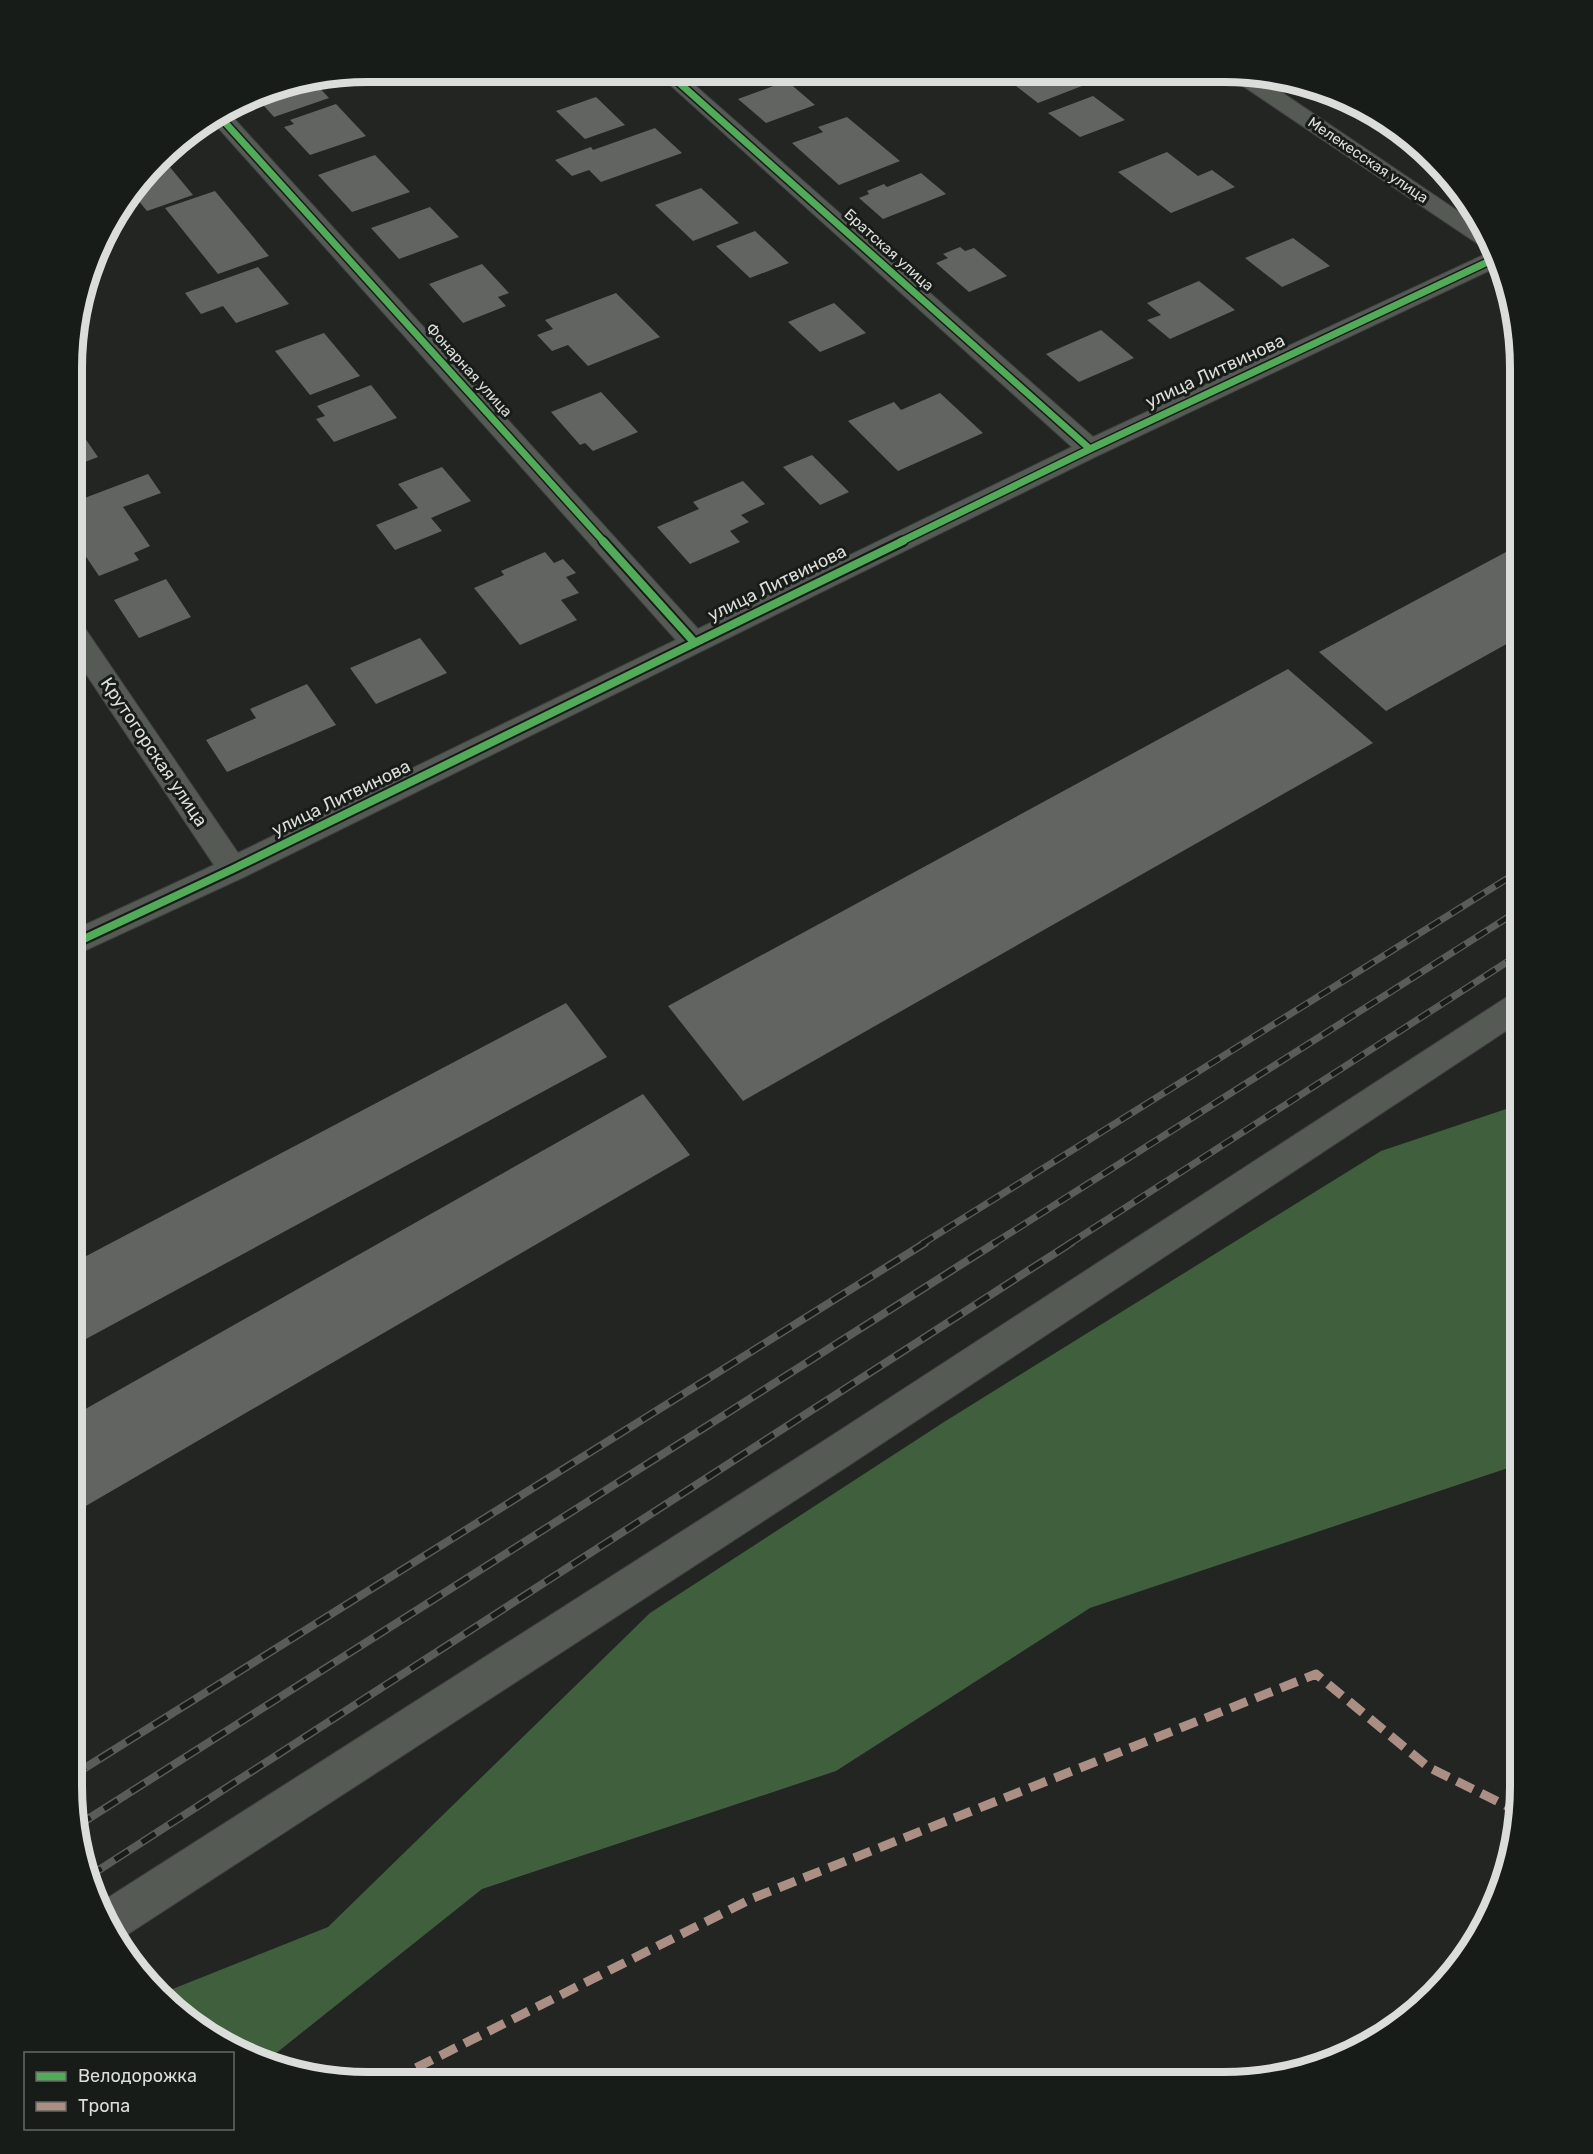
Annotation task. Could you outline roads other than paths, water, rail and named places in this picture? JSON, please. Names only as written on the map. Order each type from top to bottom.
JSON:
[{"type":"street","name":"Братская улица","points":[[678,82],[1090,449]]},
{"type":"street","name":"Мелекесская улица","points":[[1256,84],[1477,234]]},
{"type":"street","name":"Фонарная улица","points":[[224,122],[694,642]]},
{"type":"street","name":"улица Литвинова","points":[[82,940],[233,869],[1090,449],[1489,260]]},
{"type":"street","name":"Крутогорская улица","points":[[82,646],[233,869]]},
{"type":"street","points":[[115,1918],[838,1452],[1510,1011]]},
{"type":"railway","points":[[922,1244],[1510,877]]},
{"type":"railway","points":[[993,1244],[1510,916]]},
{"type":"railway","points":[[1069,1244],[1510,960]]},
{"type":"railway","points":[[82,1770],[925,1243]]},
{"type":"railway","points":[[85,1821],[995,1243]]},
{"type":"railway","points":[[96,1872],[1071,1243]]}]
